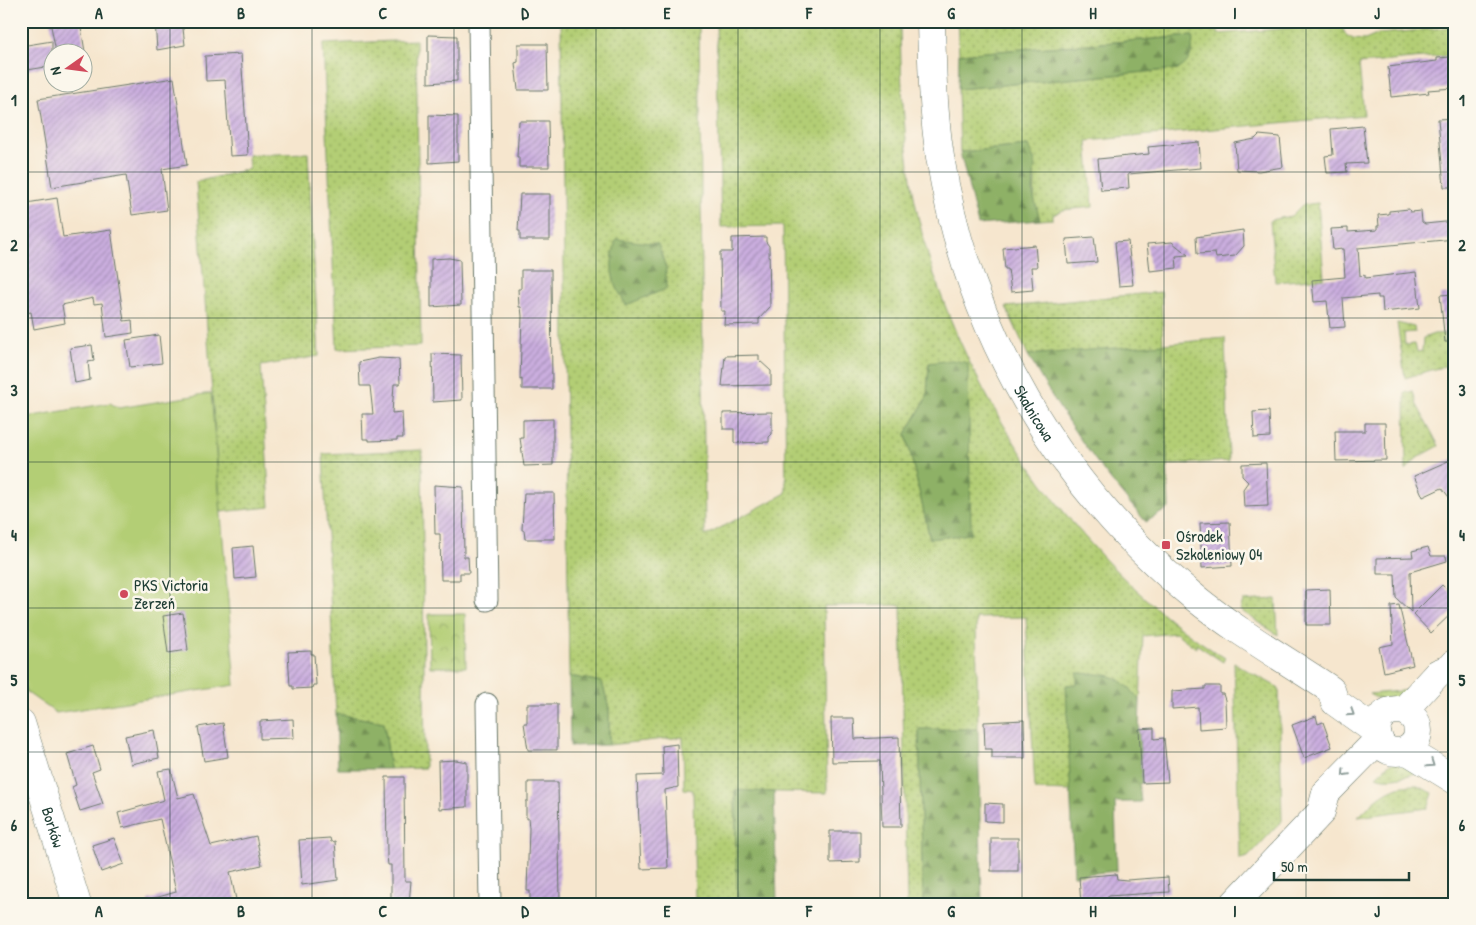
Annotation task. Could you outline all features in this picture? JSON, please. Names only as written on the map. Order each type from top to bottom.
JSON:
[{"type":"street","points":[[479,21],[486,600]]},
{"type":"street","name":"Skalnicowa","points":[[931,21],[937,132],[954,224],[974,288],[993,337],[1031,411],[1078,479],[1141,550],[1195,598],[1331,690],[1344,688],[1455,780]]},
{"type":"street","points":[[1234,904],[1320,812],[1326,793],[1398,731],[1448,683],[1453,666]]},
{"type":"street","points":[[487,704],[490,904]]},
{"type":"street","name":"Borków","points":[[21,722],[76,904]]},
{"type":"street","name":"Skalnicowa","points":[[1398,731],[1455,760]]},
{"type":"green space","points":[[561,21],[699,21],[705,536],[786,493],[783,226],[721,227],[716,21],[900,21],[904,119],[913,192],[935,279],[960,343],[992,405],[1030,466],[1073,523],[1120,575],[1171,620],[1225,658],[1223,662],[1196,644],[1196,648],[1176,633],[1143,636],[1140,701],[1129,687],[1067,685],[1071,791],[1035,790],[1026,617],[976,618],[978,729],[919,730],[923,904],[907,904],[901,605],[824,606],[827,793],[735,791],[737,904],[695,904],[693,790],[684,789],[683,737],[609,745],[609,708],[602,682],[569,676]],"holes":[[[929,363],[930,539],[906,434],[927,397]]]},
{"type":"green space","points":[[957,21],[1217,21],[1218,34],[1340,24],[1346,35],[1353,39],[1365,40],[1379,34],[1455,27],[1455,55],[1359,64],[1364,115],[1087,141],[1093,207],[1063,210],[1053,215],[1053,219],[1040,220],[1034,201],[1035,181],[1028,146],[960,152],[958,89],[1179,69],[1192,36],[959,54]]},
{"type":"green space","points":[[1443,21],[1356,27],[1352,22]]},
{"type":"green space","points":[[1193,36],[1192,51],[1189,59],[1179,69],[958,89],[959,54]]},
{"type":"green space","points":[[416,40],[421,346],[337,349],[323,44]]},
{"type":"green space","points":[[1028,146],[1035,162],[1033,194],[1040,220],[978,225],[960,152]]},
{"type":"green space","points":[[308,153],[319,356],[261,366],[270,507],[221,512],[196,182],[249,169],[248,155]]},
{"type":"green space","points":[[1318,203],[1324,278],[1275,282],[1270,220],[1291,216],[1302,205]]},
{"type":"green space","points":[[616,239],[658,244],[666,268],[666,289],[626,305],[612,273],[612,258]]},
{"type":"green space","points":[[1161,292],[1163,344],[1225,338],[1229,461],[1167,465],[1163,345],[1028,355],[1006,307]]},
{"type":"green space","points":[[1397,323],[1414,327],[1415,332],[1404,333],[1405,345],[1415,344],[1417,352],[1422,351],[1423,338],[1434,334],[1455,333],[1455,363],[1405,378]]},
{"type":"green space","points":[[1163,344],[1169,508],[1146,522],[1082,442],[1054,400],[1028,355]]},
{"type":"green space","points":[[952,360],[968,363],[971,534],[930,539],[906,434],[927,397],[929,363]]},
{"type":"green space","points":[[1413,391],[1417,405],[1439,446],[1417,458],[1406,470],[1405,393]]},
{"type":"green space","name":"PKS Victoria Zerzeń","points":[[211,393],[235,685],[56,713],[26,692],[21,676],[21,418],[110,403],[119,408]]},
{"type":"green space","points":[[422,450],[425,768],[390,769],[384,722],[336,714],[323,454]]},
{"type":"green space","points":[[1276,599],[1278,635],[1240,610],[1243,601]]},
{"type":"green space","points":[[429,614],[465,614],[466,667],[430,667]]},
{"type":"green space","points":[[1234,663],[1279,688],[1282,821],[1248,857],[1240,859]]},
{"type":"green space","points":[[1077,673],[1113,677],[1126,685],[1140,701],[1139,729],[1142,783],[1139,784],[1141,802],[1115,802],[1117,871],[1074,875],[1066,685],[1077,684]]},
{"type":"green space","points":[[569,676],[602,682],[609,708],[609,745],[570,746]]},
{"type":"green space","points":[[1410,690],[1400,698],[1391,701],[1381,700],[1369,694]]},
{"type":"green space","points":[[336,714],[384,722],[390,769],[338,769]]},
{"type":"green space","points":[[919,729],[978,729],[982,904],[923,904]]},
{"type":"green space","points":[[1401,761],[1419,771],[1398,778],[1376,776],[1389,764]]},
{"type":"green space","points":[[1415,785],[1433,793],[1428,808],[1358,817],[1377,799],[1390,790],[1397,787]]},
{"type":"green space","points":[[735,790],[774,792],[777,904],[737,904]]},
{"type":"building","points":[[50,21],[80,21],[83,42],[54,42]]},
{"type":"building","points":[[155,21],[182,21],[185,45],[157,50]]},
{"type":"building","points":[[428,35],[457,36],[457,81],[428,83]]},
{"type":"building","points":[[42,43],[42,68],[21,71],[21,46]]},
{"type":"building","points":[[518,44],[547,44],[548,90],[518,90],[515,63],[518,62]]},
{"type":"building","points":[[241,54],[248,155],[230,156],[225,80],[206,81],[205,56]]},
{"type":"building","points":[[1451,57],[1453,88],[1428,90],[1429,93],[1391,97],[1388,67],[1437,61],[1437,58]]},
{"type":"building","points":[[174,78],[187,165],[162,169],[167,210],[132,215],[126,175],[52,187],[38,99]]},
{"type":"building","points":[[429,115],[458,116],[458,161],[429,163]]},
{"type":"building","points":[[1455,118],[1455,187],[1444,187],[1438,119]]},
{"type":"building","points":[[519,121],[548,121],[549,167],[519,167],[519,157],[517,157]]},
{"type":"building","points":[[1363,126],[1367,163],[1346,164],[1347,172],[1327,173],[1325,156],[1333,155],[1331,129]]},
{"type":"building","points":[[1259,135],[1280,137],[1283,167],[1259,171],[1237,170],[1235,143],[1255,139]]},
{"type":"building","points":[[1199,142],[1201,168],[1128,174],[1129,188],[1101,190],[1098,159],[1149,154],[1148,147]]},
{"type":"building","points":[[520,194],[550,194],[550,240],[520,240],[520,231],[518,231]]},
{"type":"building","points":[[57,198],[63,237],[111,230],[124,321],[132,320],[133,333],[106,337],[102,303],[94,304],[93,298],[62,305],[65,323],[34,329],[31,312],[21,314],[21,234],[24,233],[21,204]]},
{"type":"building","points":[[1409,209],[1410,212],[1421,211],[1422,222],[1425,224],[1455,221],[1455,239],[1358,248],[1360,276],[1365,275],[1365,278],[1416,272],[1420,308],[1383,312],[1382,298],[1378,298],[1378,295],[1343,298],[1345,327],[1330,328],[1327,301],[1314,302],[1312,280],[1345,277],[1343,249],[1333,250],[1331,229],[1348,228],[1348,232],[1377,230],[1377,226],[1379,226],[1378,215],[1389,214],[1389,211]]},
{"type":"building","points":[[1243,230],[1244,246],[1235,256],[1216,258],[1215,253],[1197,254],[1196,237]]},
{"type":"building","points":[[766,237],[766,242],[769,246],[770,307],[759,319],[759,324],[724,325],[725,311],[721,311],[720,252],[732,252],[732,238]]},
{"type":"building","points":[[1094,237],[1097,262],[1068,264],[1066,239]]},
{"type":"building","points":[[1128,241],[1133,285],[1119,286],[1115,242]]},
{"type":"building","points":[[1172,242],[1188,255],[1176,256],[1177,268],[1150,271],[1147,244]]},
{"type":"building","points":[[1035,245],[1037,267],[1031,267],[1033,290],[1011,292],[1008,269],[1005,269],[1003,248]]},
{"type":"building","points":[[449,258],[460,260],[461,305],[431,307],[431,259]]},
{"type":"building","points":[[521,270],[551,270],[552,389],[522,389],[522,379],[520,380],[522,316],[521,307],[519,307],[518,289],[521,289]]},
{"type":"building","points":[[1455,294],[1455,342],[1445,342],[1440,295]]},
{"type":"building","points":[[159,335],[162,363],[130,367],[126,340]]},
{"type":"building","points":[[92,345],[94,361],[88,362],[90,380],[75,383],[70,348]]},
{"type":"building","points":[[432,354],[461,355],[462,400],[433,402]]},
{"type":"building","points":[[759,355],[759,360],[771,371],[771,385],[722,386],[725,356]]},
{"type":"building","points":[[379,358],[399,359],[400,384],[394,384],[392,413],[402,412],[403,438],[397,438],[397,440],[369,441],[369,439],[363,439],[362,414],[373,414],[370,386],[360,386],[359,362]]},
{"type":"building","points":[[1269,411],[1270,437],[1254,438],[1253,412]]},
{"type":"building","points":[[772,412],[772,434],[769,437],[769,442],[734,443],[734,429],[723,429],[723,413]]},
{"type":"building","points":[[553,419],[553,465],[524,466],[520,438],[523,438],[523,420]]},
{"type":"building","points":[[1365,423],[1385,423],[1386,460],[1336,461],[1335,431],[1365,431]]},
{"type":"building","points":[[1455,458],[1455,505],[1442,488],[1423,497],[1414,476]]},
{"type":"building","points":[[1266,463],[1268,506],[1244,507],[1243,489],[1248,482],[1242,476],[1242,464]]},
{"type":"building","points":[[434,485],[463,487],[464,557],[468,557],[469,573],[460,573],[460,580],[441,580],[440,534],[435,534]]},
{"type":"building","points":[[524,493],[554,493],[555,539],[525,539],[524,530],[522,530]]},
{"type":"building","points":[[1230,522],[1232,566],[1202,568],[1200,523]]},
{"type":"building","points":[[253,546],[256,577],[235,579],[233,548]]},
{"type":"building","points":[[1428,547],[1431,556],[1446,556],[1447,561],[1410,572],[1411,612],[1396,598],[1395,574],[1377,574],[1377,558],[1413,557],[1412,551]]},
{"type":"building","points":[[1442,585],[1455,597],[1455,610],[1431,633],[1413,614]]},
{"type":"building","points":[[1330,589],[1331,625],[1306,625],[1306,590]]},
{"type":"building","points":[[1399,605],[1413,665],[1384,672],[1379,647],[1393,644],[1391,606]]},
{"type":"building","points":[[183,613],[188,650],[168,653],[163,616]]},
{"type":"building","points":[[311,651],[311,654],[314,654],[316,685],[313,685],[312,688],[293,689],[293,686],[290,686],[288,652]]},
{"type":"building","points":[[1205,686],[1220,686],[1220,694],[1223,694],[1225,700],[1226,727],[1199,729],[1198,707],[1172,709],[1172,691],[1205,689]]},
{"type":"building","points":[[527,704],[557,704],[557,750],[528,750],[524,723],[527,723]]},
{"type":"building","points":[[1316,716],[1318,724],[1323,722],[1332,747],[1304,758],[1292,725]]},
{"type":"building","points":[[831,718],[854,718],[855,739],[899,737],[901,827],[882,827],[880,761],[832,762]]},
{"type":"building","points":[[293,719],[294,738],[260,739],[260,721]]},
{"type":"building","points":[[1024,720],[1025,758],[992,758],[992,749],[985,749],[984,722]]},
{"type":"building","points":[[223,723],[228,757],[204,761],[198,727]]},
{"type":"building","points":[[1154,728],[1154,739],[1164,738],[1168,782],[1142,783],[1139,729]]},
{"type":"building","points":[[154,730],[159,758],[131,764],[125,736]]},
{"type":"building","points":[[677,744],[678,787],[665,790],[668,868],[641,869],[637,776],[663,775],[662,746]]},
{"type":"building","points":[[93,746],[100,769],[92,772],[103,804],[80,811],[72,787],[76,785],[67,754]]},
{"type":"building","points":[[456,760],[467,762],[467,807],[439,809],[438,761]]},
{"type":"building","points":[[171,769],[178,798],[194,794],[211,846],[256,836],[262,865],[230,872],[237,904],[148,904],[148,900],[176,892],[160,819],[122,828],[118,813],[164,800],[158,771]]},
{"type":"building","points":[[386,777],[404,777],[405,881],[411,881],[409,904],[391,902],[391,865],[388,865],[387,856]]},
{"type":"building","points":[[528,782],[558,782],[560,900],[530,901],[530,891],[527,891],[529,828],[528,818],[526,818],[526,801],[528,801]]},
{"type":"building","points":[[985,803],[1003,804],[1003,822],[985,821]]},
{"type":"building","points":[[830,831],[860,831],[860,862],[830,863]]},
{"type":"building","points":[[114,838],[124,864],[101,872],[92,845]]},
{"type":"building","points":[[330,838],[331,842],[335,841],[338,880],[302,885],[299,840]]},
{"type":"building","points":[[991,838],[1018,838],[1018,871],[991,871]]},
{"type":"building","points":[[1116,874],[1117,879],[1127,880],[1168,877],[1169,892],[1108,896],[1109,902],[1081,904],[1079,877]]},
{"type":"place","name":"Ośrodek Szkoleniowy 04","points":[[1166,545]]},
{"type":"place","name":"PKS Victoria Zerzeń","points":[[124,594]]}]
